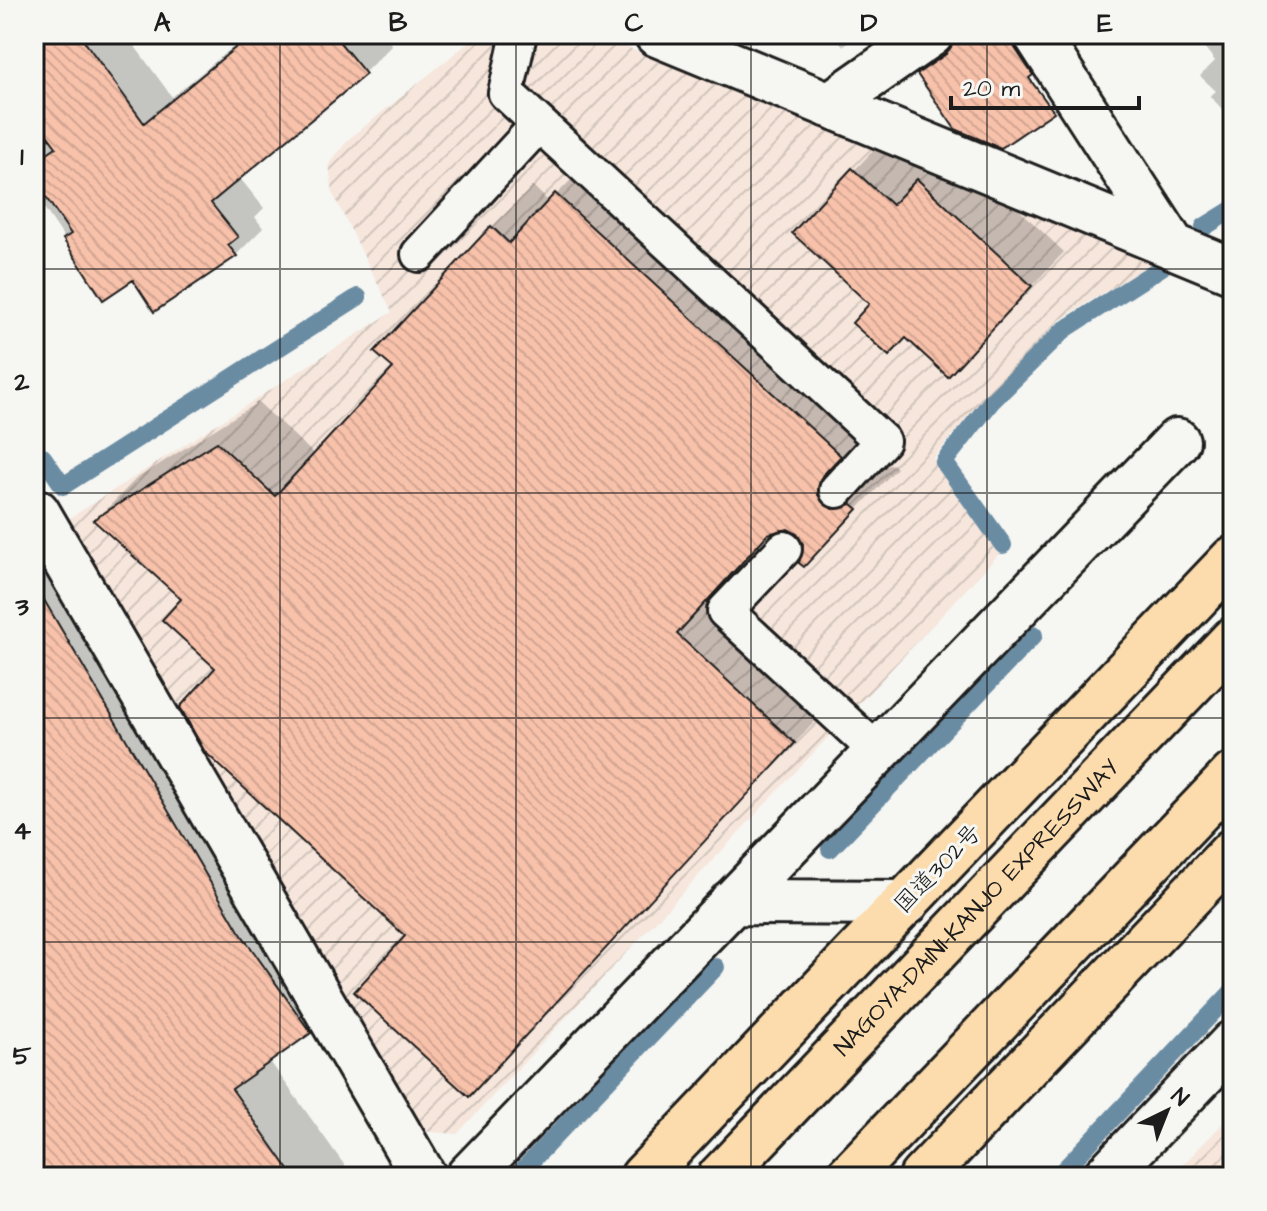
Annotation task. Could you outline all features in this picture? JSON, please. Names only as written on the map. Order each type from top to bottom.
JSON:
[{"type":"highway","name":"国道302号","points":[[643,1177],[1233,559]]},
{"type":"highway","name":"NAGOYA-DAINI-KANJO EXPRESSWAY","points":[[720,1177],[1233,640]]},
{"type":"highway","points":[[848,1177],[1233,775]]},
{"type":"highway","points":[[922,1177],[1233,851]]},
{"type":"street","points":[[657,34],[1233,271]]},
{"type":"street","points":[[829,105],[931,34]]},
{"type":"street","points":[[1036,34],[1172,245]]},
{"type":"street","points":[[468,1177],[1177,441]]},
{"type":"street","points":[[34,514],[37,512],[424,1177]]},
{"type":"street","points":[[732,902],[906,903]]},
{"type":"street","points":[[1121,1172],[1233,1043]]},
{"type":"lane","points":[[519,34],[506,93],[882,441],[837,490]]},
{"type":"lane","points":[[419,254],[539,124]]},
{"type":"lane","points":[[784,549],[725,611],[877,751]]},
{"type":"shaded area","points":[[479,34],[594,34],[1155,261],[1060,320],[988,394],[933,458],[999,554],[457,1134],[421,1131],[67,520],[392,312],[333,194],[329,164],[349,139]]},
{"type":"shaded area","points":[[1231,1115],[1233,1177],[1171,1177]]},
{"type":"building","points":[[34,34],[79,34],[144,123],[252,34],[333,34],[366,74],[211,203],[238,237],[228,245],[237,256],[154,312],[133,280],[103,300],[63,239],[71,234],[34,180],[34,162],[56,147],[34,117]]},
{"type":"building","points":[[956,34],[1011,34],[1015,48],[1033,75],[1029,78],[1054,112],[1001,148],[955,129],[917,74],[946,54]]},
{"type":"building","points":[[852,168],[892,205],[917,179],[1032,286],[948,377],[906,338],[889,356],[852,323],[869,304],[792,233]]},
{"type":"building","points":[[555,193],[841,456],[822,476],[818,495],[832,509],[852,504],[858,509],[804,567],[799,563],[803,544],[797,534],[788,529],[768,534],[677,634],[795,743],[469,1097],[354,992],[405,936],[205,752],[180,707],[215,668],[162,620],[181,599],[93,520],[217,442],[275,496],[393,368],[374,352],[491,226],[509,243]]},
{"type":"building","points":[[34,583],[239,931],[311,1033],[232,1089],[294,1177],[34,1177]]},
{"type":"waterway","points":[[1204,227],[1233,209]]},
{"type":"waterway","points":[[1003,545],[944,462],[992,401],[1064,330],[1162,267]]},
{"type":"waterway","points":[[34,463],[43,457],[63,486],[358,297]]},
{"type":"waterway","points":[[830,849],[1034,635]]},
{"type":"waterway","points":[[516,1177],[716,967]]},
{"type":"waterway","points":[[1057,1177],[1233,991]]}]
